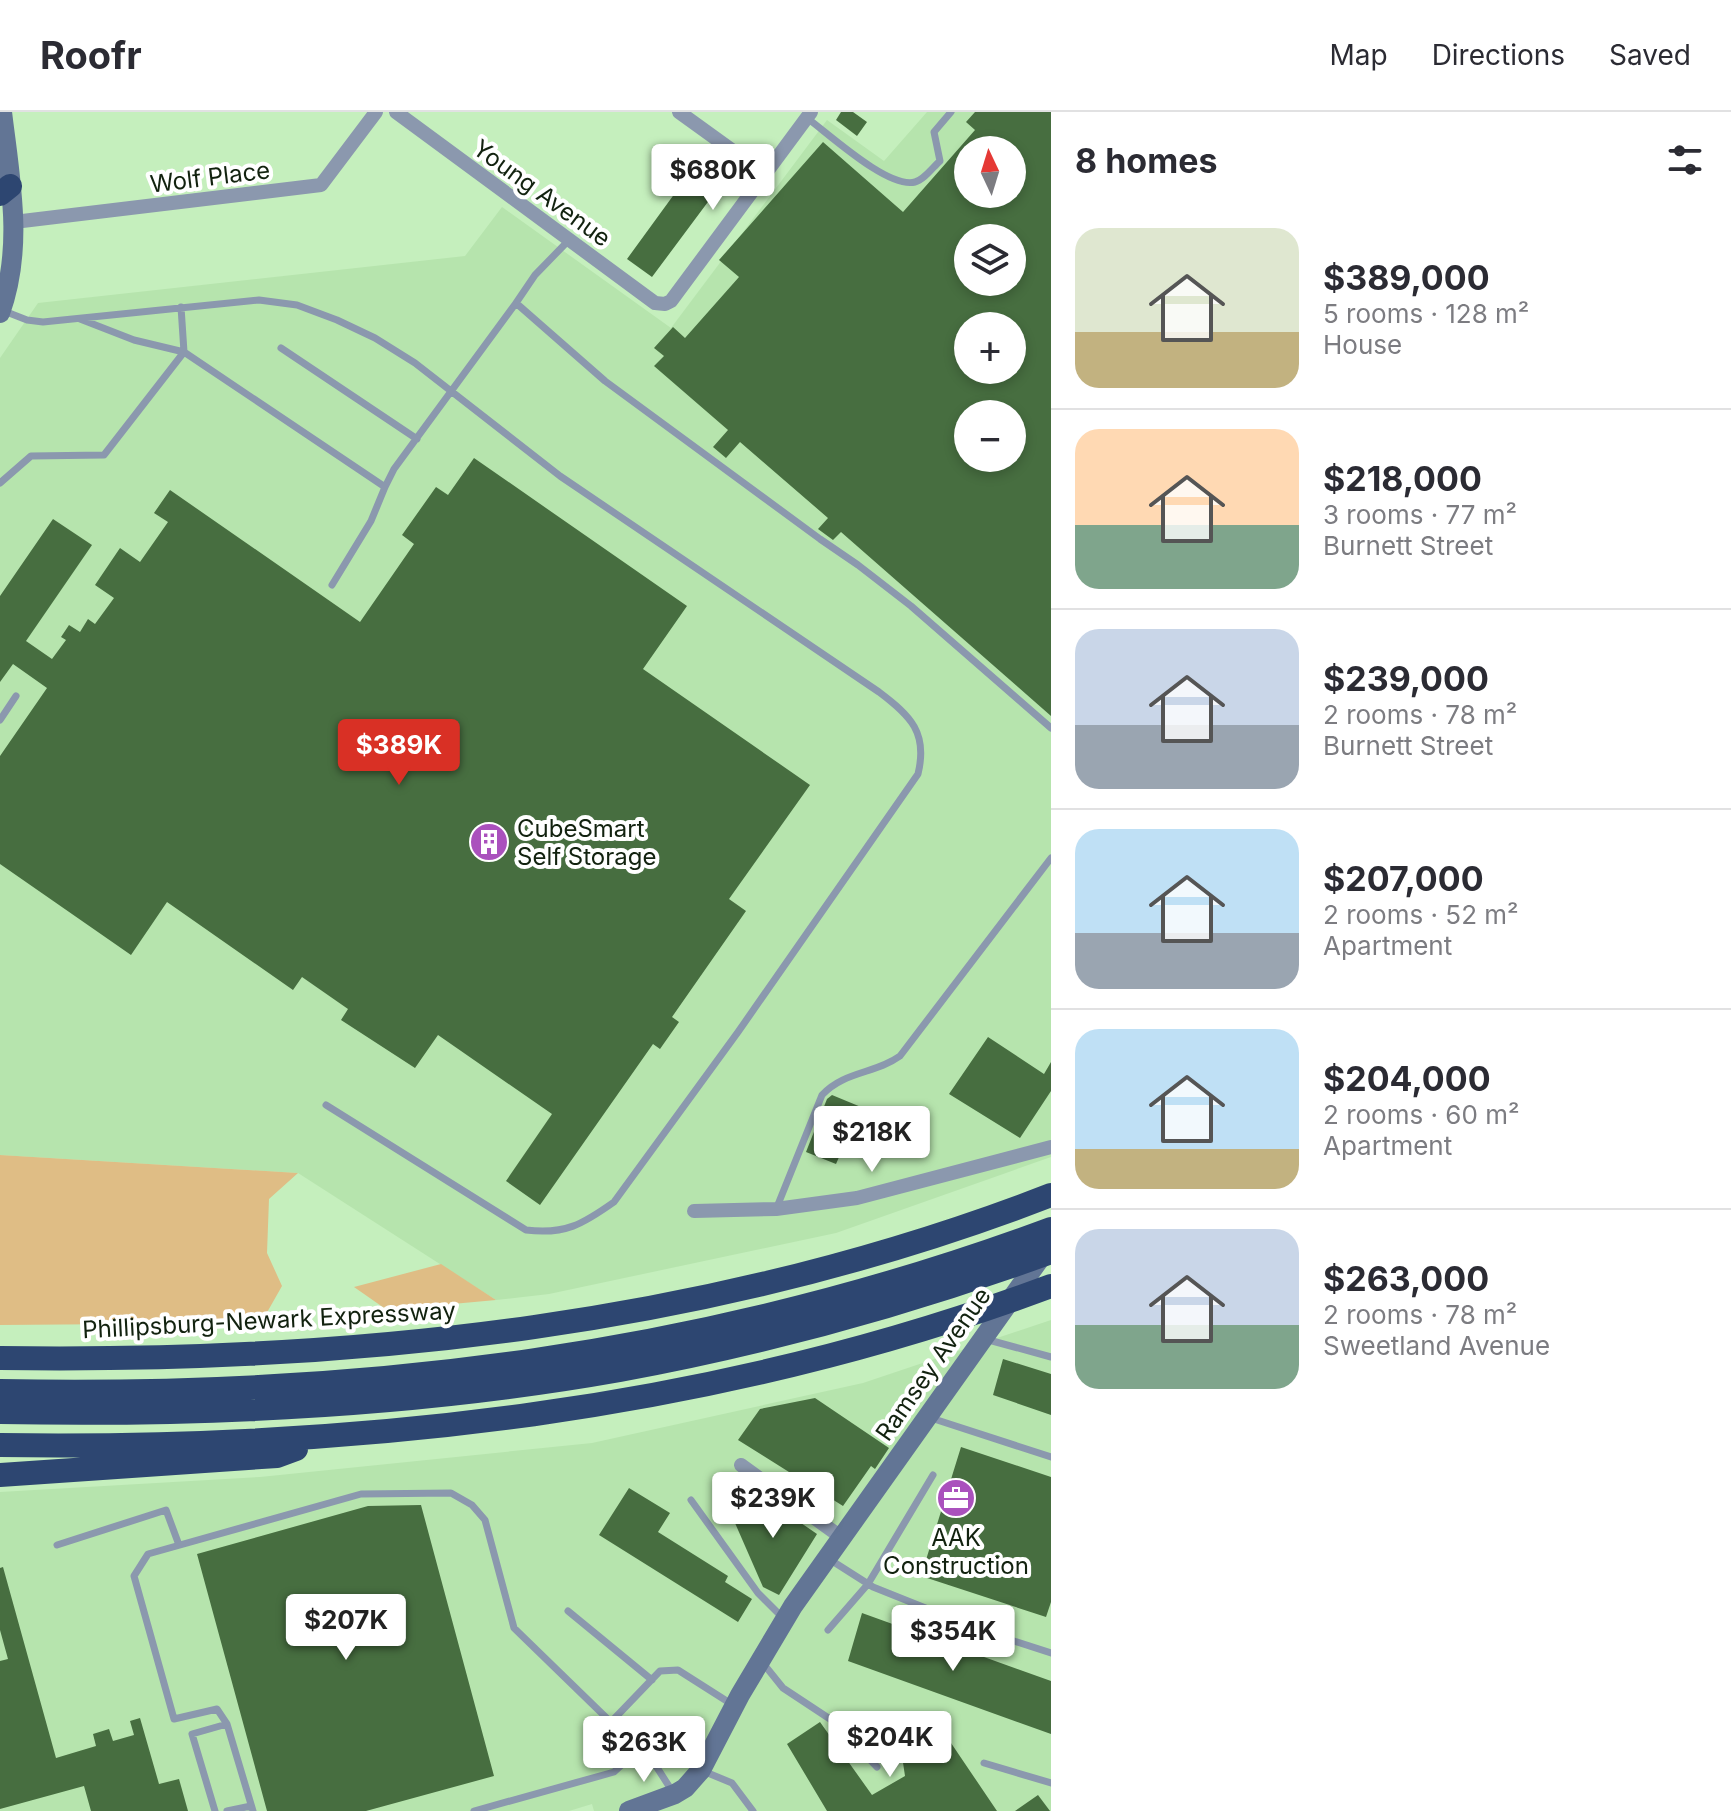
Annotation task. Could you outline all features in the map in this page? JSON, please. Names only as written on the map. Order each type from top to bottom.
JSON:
[{"type":"highway","name":"Phillipsburg-Newark Expressway","points":[[0,1358],[221,1356],[450,1340],[590,1320],[747,1288],[864,1257],[1042,1198]]},
{"type":"highway","points":[[0,1391],[270,1386],[469,1370],[636,1345],[754,1320],[900,1280],[1051,1229]]},
{"type":"highway","points":[[0,1412],[126,1412],[302,1406],[493,1389],[619,1370],[842,1319],[978,1278],[1051,1252]]},
{"type":"highway","points":[[0,1445],[201,1443],[333,1436],[524,1417],[649,1397],[755,1375],[949,1321],[1051,1286]]},
{"type":"highway","points":[[0,1475],[277,1456],[333,1436]]},
{"type":"street","points":[[1,311],[12,268],[14,222],[5,190],[2,112]]},
{"type":"street","name":"Wolf Place","points":[[14,222],[321,185],[376,112]]},
{"type":"street","name":"Young Avenue","points":[[396,112],[655,303],[671,301],[765,174]]},
{"type":"street","points":[[679,112],[765,174],[809,115]]},
{"type":"street","points":[[694,1211],[776,1209],[857,1198],[1051,1147]]},
{"type":"street","name":"Ramsey Avenue","points":[[680,1803],[685,1788],[701,1770],[785,1620],[1051,1243]]},
{"type":"street","points":[[741,1465],[841,1537]]},
{"type":"street","points":[[632,1811],[680,1803]]},
{"type":"lane","points":[[809,115],[883,176],[917,182],[940,161],[934,132],[951,112]]},
{"type":"lane","points":[[332,585],[371,521],[394,469],[535,275],[569,240]]},
{"type":"lane","points":[[1,311],[35,321],[259,300],[297,305],[375,338],[453,391],[571,484],[894,703],[921,738],[923,754],[918,774],[738,1032],[614,1202],[592,1218],[570,1229],[545,1233],[526,1230],[326,1105]]},
{"type":"lane","points":[[516,303],[605,381],[911,606],[1051,728]]},
{"type":"lane","points":[[0,483],[31,456],[104,455],[184,352],[181,307]]},
{"type":"lane","points":[[78,318],[134,340],[184,352],[385,487]]},
{"type":"lane","points":[[281,348],[417,439]]},
{"type":"lane","points":[[0,720],[16,696]]},
{"type":"lane","points":[[776,1209],[822,1095],[848,1075],[889,1064],[900,1056],[1051,858]]},
{"type":"lane","points":[[983,1338],[1051,1357]]},
{"type":"lane","points":[[927,1417],[1051,1457]]},
{"type":"lane","points":[[828,1630],[868,1584],[933,1475]]},
{"type":"lane","points":[[227,1811],[252,1809],[227,1724],[217,1709],[174,1719],[134,1576],[148,1554],[361,1494],[451,1493],[472,1505],[485,1520],[514,1628],[656,1766],[680,1803]]},
{"type":"lane","points":[[691,1500],[758,1593],[785,1620]]},
{"type":"lane","points":[[57,1545],[166,1510],[179,1545]]},
{"type":"lane","points":[[827,1557],[868,1584],[983,1631],[1051,1653]]},
{"type":"lane","points":[[568,1611],[652,1680]]},
{"type":"lane","points":[[760,1661],[783,1688],[833,1721],[877,1767]]},
{"type":"lane","points":[[611,1722],[660,1671],[678,1670],[735,1706]]},
{"type":"lane","points":[[215,1811],[192,1734],[227,1724]]},
{"type":"lane","points":[[474,1811],[614,1772],[639,1749]]},
{"type":"lane","points":[[984,1763],[1051,1783]]},
{"type":"lane","points":[[701,1770],[732,1783],[753,1811]]},
{"type":"shaded area","points":[[927,112],[1051,112],[1051,1157],[836,1233],[549,1294],[496,1300],[298,1173],[0,1155],[0,358],[38,303],[465,256],[502,207],[671,328],[827,120],[884,161]]},
{"type":"shaded area","points":[[0,1155],[298,1173],[269,1199],[267,1253],[282,1286],[261,1323],[0,1325]]},
{"type":"shaded area","points":[[441,1264],[496,1300],[387,1310],[354,1287]]},
{"type":"shaded area","points":[[1051,1320],[1051,1811],[594,1811],[592,1804],[569,1811],[0,1811],[0,1492],[260,1477],[592,1443],[863,1383]]},
{"type":"building","points":[[841,112],[853,112],[867,122],[857,136],[836,120]]},
{"type":"building","points":[[975,112],[1051,112],[1051,716],[841,532],[833,540],[818,529],[828,518],[740,442],[726,458],[713,447],[728,430],[654,366],[664,356],[654,348],[673,327],[685,338],[739,277],[719,260],[823,142],[903,212],[954,154],[954,208],[1026,208],[1026,136],[970,136],[975,130],[966,122]]},
{"type":"building","points":[[702,156],[728,175],[652,277],[627,259]]},
{"type":"building","name":"CubeSmart Self Storage","points":[[474,458],[687,606],[643,669],[810,785],[729,899],[746,911],[672,1017],[679,1022],[660,1049],[653,1044],[540,1205],[506,1181],[552,1114],[438,1035],[415,1068],[341,1020],[348,1009],[302,977],[293,990],[167,902],[131,955],[0,864],[0,756],[47,688],[13,664],[0,682],[0,596],[53,519],[92,545],[26,641],[52,659],[66,640],[61,637],[69,625],[80,632],[88,619],[95,624],[114,598],[95,585],[120,548],[140,562],[168,522],[154,513],[170,490],[360,622],[414,544],[402,535],[436,487],[448,495]]},
{"type":"building","points":[[988,1037],[1044,1074],[1051,1062],[1051,1091],[1020,1138],[949,1094]]},
{"type":"building","points":[[832,1095],[861,1107],[836,1164],[806,1152],[827,1099]]},
{"type":"building","points":[[1003,1359],[1051,1374],[1051,1415],[993,1395]]},
{"type":"building","points":[[815,1398],[889,1448],[875,1469],[871,1466],[843,1506],[738,1440],[760,1409]]},
{"type":"building","points":[[961,1447],[1051,1477],[1051,1602],[1046,1617],[921,1576]]},
{"type":"building","points":[[746,1485],[817,1534],[779,1595],[763,1587],[735,1523],[756,1517],[736,1499]]},
{"type":"building","points":[[629,1488],[670,1513],[658,1532],[728,1576],[725,1582],[752,1599],[738,1622],[599,1535]]},
{"type":"building","points":[[421,1505],[494,1776],[366,1811],[267,1811],[197,1554],[368,1506]]},
{"type":"building","points":[[3,1567],[56,1758],[96,1746],[93,1734],[109,1729],[113,1741],[134,1735],[130,1721],[140,1718],[159,1784],[179,1779],[188,1811],[91,1811],[84,1786],[0,1809],[0,1661],[8,1659],[0,1630],[0,1568]]},
{"type":"building","points":[[862,1613],[1051,1681],[1051,1734],[848,1661]]},
{"type":"building","points":[[820,1722],[872,1795],[905,1776],[902,1756],[940,1735],[951,1743],[997,1811],[827,1811],[787,1744]]},
{"type":"building","points":[[1038,1795],[1050,1811],[1015,1811]]},
{"type":"place","name":"CubeSmart Self Storage","points":[[489,842]]},
{"type":"place","name":"AAK Construction","points":[[956,1498]]}]
